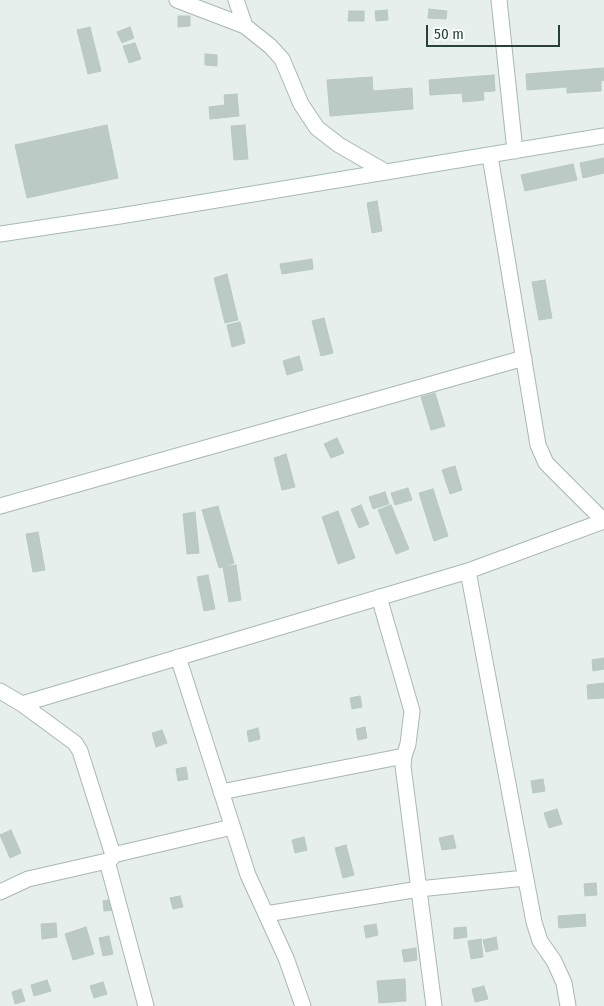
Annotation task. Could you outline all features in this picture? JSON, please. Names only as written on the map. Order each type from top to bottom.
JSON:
[{"type":"street","points":[[177,0],[245,26],[270,46],[282,59],[301,104],[317,128],[338,145],[386,172]]},
{"type":"street","points":[[236,0],[245,26]]},
{"type":"street","points":[[499,0],[515,150]]},
{"type":"street","points":[[0,234],[604,136]]},
{"type":"street","points":[[22,704],[468,570],[604,521],[546,463],[538,445],[490,156]]},
{"type":"street","points":[[0,506],[524,358]]},
{"type":"street","points":[[468,570],[534,922],[540,941],[554,961],[564,983],[568,1006]]},
{"type":"street","points":[[379,597],[412,711],[403,766],[434,1006]]},
{"type":"street","points":[[178,657],[248,875],[286,958],[303,1006]]},
{"type":"street","points":[[0,691],[22,704],[75,743],[80,751],[110,858],[146,1006]]},
{"type":"street","points":[[221,792],[404,756]]},
{"type":"street","points":[[0,892],[28,878],[232,827]]},
{"type":"street","points":[[266,914],[418,889],[526,878]]},
{"type":"building","points":[[429,9],[447,11],[446,19],[428,18]]},
{"type":"building","points":[[387,10],[388,20],[376,21],[375,11]]},
{"type":"building","points":[[349,11],[364,11],[364,21],[348,21]]},
{"type":"building","points":[[178,16],[190,16],[190,26],[178,27]]},
{"type":"building","points":[[90,27],[101,71],[88,74],[77,30]]},
{"type":"building","points":[[130,27],[134,38],[122,43],[117,32]]},
{"type":"building","points":[[135,43],[141,59],[129,63],[123,46]]},
{"type":"building","points":[[205,54],[217,55],[217,66],[205,65]]},
{"type":"building","points":[[604,68],[604,80],[601,81],[601,91],[567,93],[567,87],[527,90],[526,74]]},
{"type":"building","points":[[494,75],[495,91],[483,92],[484,100],[463,102],[462,93],[430,95],[429,80]]},
{"type":"building","points":[[372,77],[373,91],[412,88],[413,109],[330,116],[327,80]]},
{"type":"building","points":[[237,94],[239,116],[210,119],[209,107],[225,105],[224,95]]},
{"type":"building","points":[[107,125],[118,178],[27,198],[15,145]]},
{"type":"building","points":[[245,125],[248,159],[234,160],[231,126]]},
{"type":"building","points":[[604,158],[604,173],[583,178],[580,163]]},
{"type":"building","points":[[573,164],[577,180],[525,191],[521,175]]},
{"type":"building","points":[[377,201],[382,231],[372,233],[367,203]]},
{"type":"building","points":[[312,259],[313,269],[282,274],[280,264]]},
{"type":"building","points":[[227,274],[238,320],[225,323],[214,278]]},
{"type":"building","points":[[545,280],[552,318],[539,320],[532,282]]},
{"type":"building","points":[[324,318],[333,353],[321,356],[312,321]]},
{"type":"building","points":[[240,322],[245,343],[232,347],[227,325]]},
{"type":"building","points":[[299,356],[303,370],[287,375],[283,361]]},
{"type":"building","points":[[435,393],[445,426],[431,430],[421,397]]},
{"type":"building","points":[[337,438],[344,453],[331,458],[324,444]]},
{"type":"building","points":[[286,454],[295,487],[282,490],[274,458]]},
{"type":"building","points":[[455,466],[462,490],[450,494],[442,470]]},
{"type":"building","points":[[408,488],[412,500],[395,505],[391,493]]},
{"type":"building","points":[[433,489],[448,536],[434,541],[419,493]]},
{"type":"building","points":[[385,492],[389,504],[373,509],[369,497]]},
{"type":"building","points":[[361,505],[369,524],[359,528],[351,509]]},
{"type":"building","points":[[391,505],[409,549],[396,554],[378,510]]},
{"type":"building","points":[[218,506],[234,563],[219,568],[202,510]]},
{"type":"building","points":[[338,511],[355,558],[338,564],[322,517]]},
{"type":"building","points":[[195,512],[199,553],[187,554],[183,514]]},
{"type":"building","points":[[38,532],[45,570],[33,572],[26,534]]},
{"type":"building","points":[[236,565],[241,600],[229,602],[223,567]]},
{"type":"building","points":[[208,575],[215,609],[204,611],[197,577]]},
{"type":"building","points":[[604,658],[604,669],[593,671],[592,660]]},
{"type":"building","points":[[604,683],[604,698],[588,699],[587,685]]},
{"type":"building","points":[[360,696],[362,707],[352,709],[350,698]]},
{"type":"building","points":[[365,727],[367,738],[358,740],[356,729]]},
{"type":"building","points":[[258,728],[260,739],[249,742],[247,731]]},
{"type":"building","points":[[162,730],[167,743],[156,747],[152,733]]},
{"type":"building","points":[[186,767],[188,779],[178,781],[176,769]]},
{"type":"building","points":[[543,779],[545,791],[533,793],[531,781]]},
{"type":"building","points":[[557,809],[562,824],[549,828],[544,813]]},
{"type":"building","points":[[11,830],[21,853],[10,858],[0,835]]},
{"type":"building","points":[[453,835],[456,848],[442,850],[439,838]]},
{"type":"building","points":[[304,837],[307,850],[295,853],[292,840]]},
{"type":"building","points":[[346,845],[354,875],[343,878],[335,848]]},
{"type":"building","points":[[596,883],[597,895],[585,896],[584,884]]},
{"type":"building","points":[[180,896],[183,907],[173,909],[170,898]]},
{"type":"building","points":[[114,899],[116,910],[104,911],[103,901]]},
{"type":"building","points":[[585,914],[586,926],[559,928],[558,916]]},
{"type":"building","points":[[56,923],[57,937],[42,939],[41,924]]},
{"type":"building","points":[[376,924],[378,935],[366,938],[364,926]]},
{"type":"building","points":[[86,927],[94,954],[73,960],[65,934]]},
{"type":"building","points":[[466,927],[467,937],[454,939],[454,928]]},
{"type":"building","points":[[109,936],[113,954],[103,956],[99,938]]},
{"type":"building","points":[[496,937],[498,949],[486,952],[483,940]]},
{"type":"building","points":[[481,939],[483,957],[471,959],[468,941]]},
{"type":"building","points":[[416,948],[417,960],[404,962],[402,950]]},
{"type":"building","points":[[405,979],[406,1001],[379,1003],[377,981]]},
{"type":"building","points":[[47,980],[51,991],[34,996],[31,985]]},
{"type":"building","points":[[103,982],[107,994],[94,998],[90,986]]},
{"type":"building","points":[[484,986],[488,999],[475,1002],[472,989]]},
{"type":"building","points":[[21,989],[25,1001],[15,1004],[12,992]]}]
